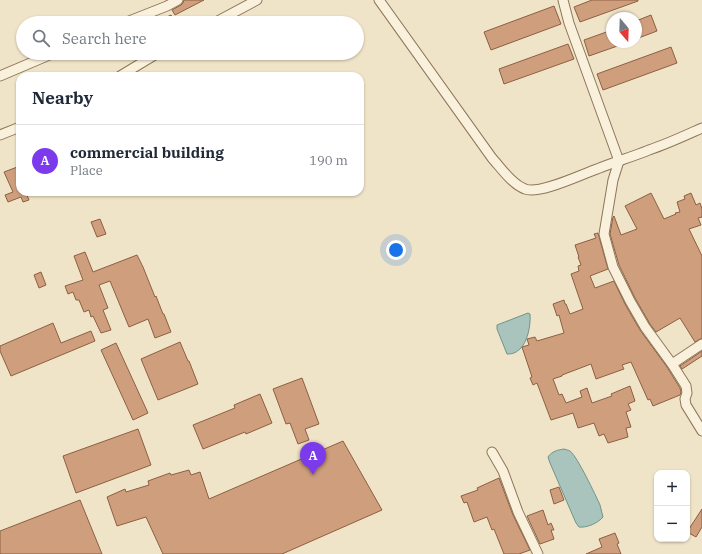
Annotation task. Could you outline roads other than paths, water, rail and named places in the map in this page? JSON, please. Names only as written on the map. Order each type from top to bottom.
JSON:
[{"type":"street","points":[[142,16],[178,0]]},
{"type":"street","points":[[227,16],[257,0]]},
{"type":"street","points":[[378,0],[492,158],[513,182],[525,190],[534,190],[555,185],[578,177],[650,150],[702,128]]},
{"type":"street","points":[[563,0],[619,161],[613,180],[604,234],[613,267],[645,327],[686,386],[686,405],[702,431]]},
{"type":"street","points":[[0,76],[38,60]]},
{"type":"street","points":[[127,72],[146,60]]},
{"type":"street","points":[[0,135],[16,129]]},
{"type":"street","points":[[672,364],[702,344]]},
{"type":"street","points":[[492,452],[503,471],[518,512],[538,554]]},
{"type":"water","points":[[528,313],[530,314],[530,326],[526,340],[519,350],[507,354],[497,329],[497,325]]},
{"type":"water","points":[[564,449],[570,451],[577,460],[600,505],[603,517],[592,525],[579,527],[576,523],[550,463],[548,457],[553,452]]},
{"type":"place","name":"commercial building","points":[[313,475]]}]
